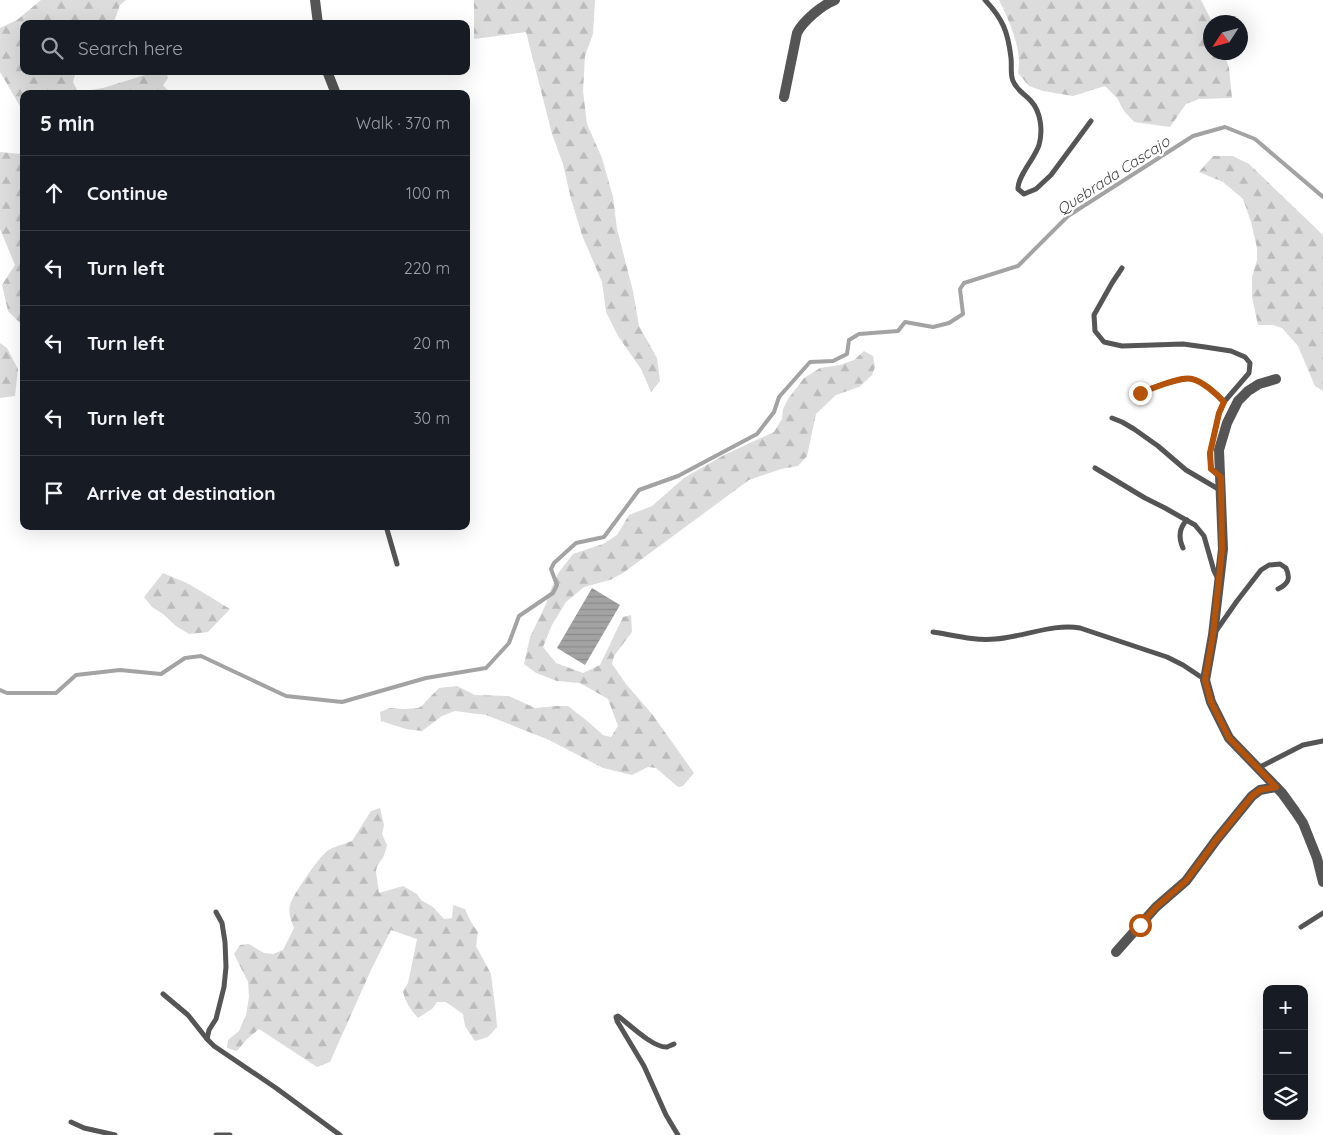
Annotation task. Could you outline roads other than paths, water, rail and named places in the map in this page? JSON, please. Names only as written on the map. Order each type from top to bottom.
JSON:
[{"type":"street","points":[[315,0],[318,20]]},
{"type":"street","points":[[784,97],[797,33],[801,26],[827,3],[835,0]]},
{"type":"street","points":[[329,75],[334,90]]},
{"type":"street","points":[[1276,379],[1259,384],[1238,401],[1227,424],[1219,450],[1223,542],[1220,582],[1205,680],[1211,702],[1226,733],[1240,751],[1276,787],[1303,823],[1318,858],[1323,882]]},
{"type":"street","points":[[1116,952],[1156,907],[1186,881],[1252,796],[1260,790],[1276,787]]},
{"type":"lane","points":[[985,0],[1000,17],[1006,34],[1011,59],[1012,79],[1018,90],[1031,101],[1037,110],[1041,126],[1039,144],[1017,183],[1018,189],[1024,194],[1036,189],[1051,175],[1091,121]]},
{"type":"lane","points":[[1122,268],[1094,315],[1095,330],[1104,342],[1122,346],[1183,344],[1231,351],[1246,357],[1250,363],[1249,373],[1224,402],[1219,413],[1210,453],[1211,469],[1221,477]]},
{"type":"lane","points":[[1140,393],[1168,382],[1192,378],[1206,386],[1224,402]]},
{"type":"lane","points":[[1112,418],[1140,433],[1186,470],[1221,491]]},
{"type":"lane","points":[[1095,468],[1195,525],[1204,536],[1214,571],[1220,582]]},
{"type":"lane","points":[[1183,548],[1180,542],[1180,532],[1182,525],[1188,520]]},
{"type":"lane","points":[[387,530],[397,564]]},
{"type":"lane","points":[[1213,635],[1237,600],[1261,570],[1269,565],[1280,564],[1286,568],[1289,574],[1285,586],[1278,589]]},
{"type":"lane","points":[[933,632],[973,639],[994,639],[1015,637],[1062,626],[1071,626],[1167,657],[1205,680]]},
{"type":"lane","points":[[1258,768],[1304,745],[1323,741]]},
{"type":"lane","points":[[207,1039],[209,1030],[216,1019],[224,987],[226,967],[226,942],[222,923],[216,912]]},
{"type":"lane","points":[[1301,927],[1323,913]]},
{"type":"lane","points":[[163,994],[188,1014],[214,1046],[340,1135]]},
{"type":"lane","points":[[674,1044],[667,1047],[659,1046],[636,1032],[618,1016],[616,1017],[644,1066],[666,1115],[678,1135]]},
{"type":"lane","points":[[72,1122],[84,1128],[115,1135]]},
{"type":"lane","points":[[216,1135],[230,1135]]},
{"type":"waterway","name":"Quebrada Cascajo","points":[[0,690],[7,693],[56,693],[76,675],[120,670],[161,674],[185,658],[201,656],[286,696],[342,702],[426,678],[486,668],[509,643],[519,616],[553,593],[557,585],[551,569],[554,563],[576,543],[604,537],[639,490],[678,476],[757,434],[774,412],[779,397],[810,362],[833,361],[847,354],[849,340],[859,334],[898,331],[905,322],[933,327],[949,323],[963,314],[960,289],[964,283],[1018,266],[1068,216],[1193,136],[1225,127],[1255,139],[1323,197]]}]
